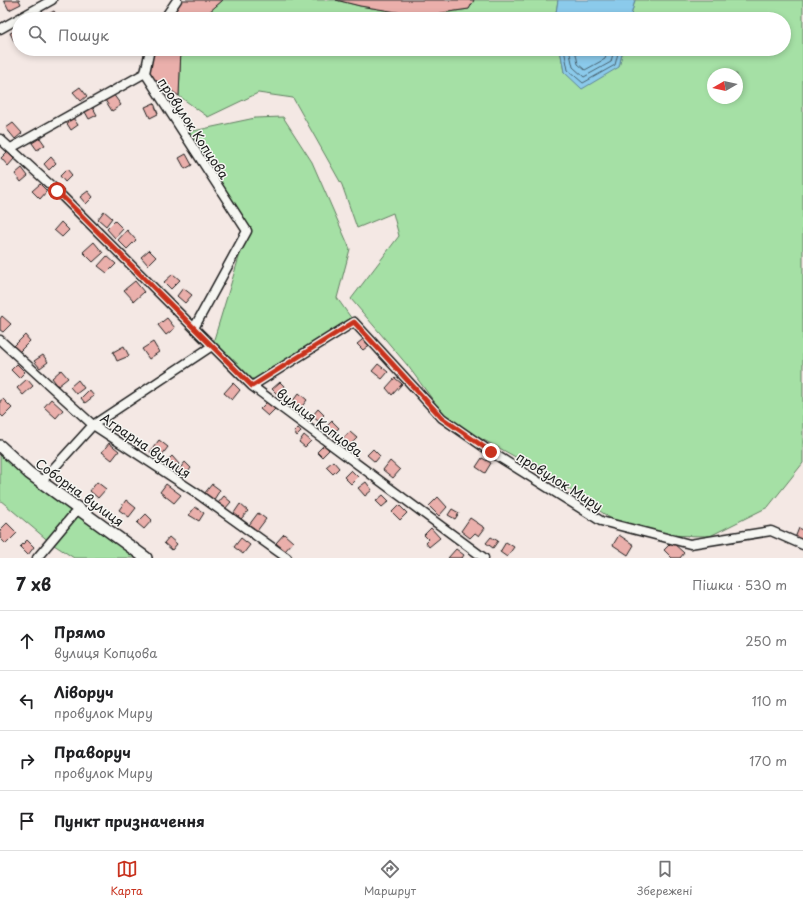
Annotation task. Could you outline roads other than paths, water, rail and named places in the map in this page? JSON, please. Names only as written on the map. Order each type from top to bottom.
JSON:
[{"type":"main road","name":"Соборна вулиця","points":[[0,446],[29,473],[146,558]]},
{"type":"street","points":[[30,12],[52,0]]},
{"type":"street","points":[[169,12],[177,0]]},
{"type":"street","points":[[0,29],[12,22]]},
{"type":"street","points":[[145,73],[149,56]]},
{"type":"street","name":"провулок Копцова","points":[[11,148],[145,73],[247,231],[194,328]]},
{"type":"street","name":"вулиця Копцова","points":[[0,139],[57,191],[252,386],[484,558]]},
{"type":"street","name":"провулок Миру","points":[[252,386],[354,322],[442,418],[491,452],[601,521],[690,544],[771,532],[803,545]]},
{"type":"street","name":"Аграрна вулиця","points":[[0,340],[93,425],[195,492],[287,558]]},
{"type":"street","points":[[42,481],[93,425],[212,346]]},
{"type":"street","points":[[37,558],[78,509]]},
{"type":"water","points":[[558,0],[635,0],[632,12],[556,12]]},
{"type":"water","points":[[561,56],[621,56],[619,67],[582,89],[564,72]]}]
